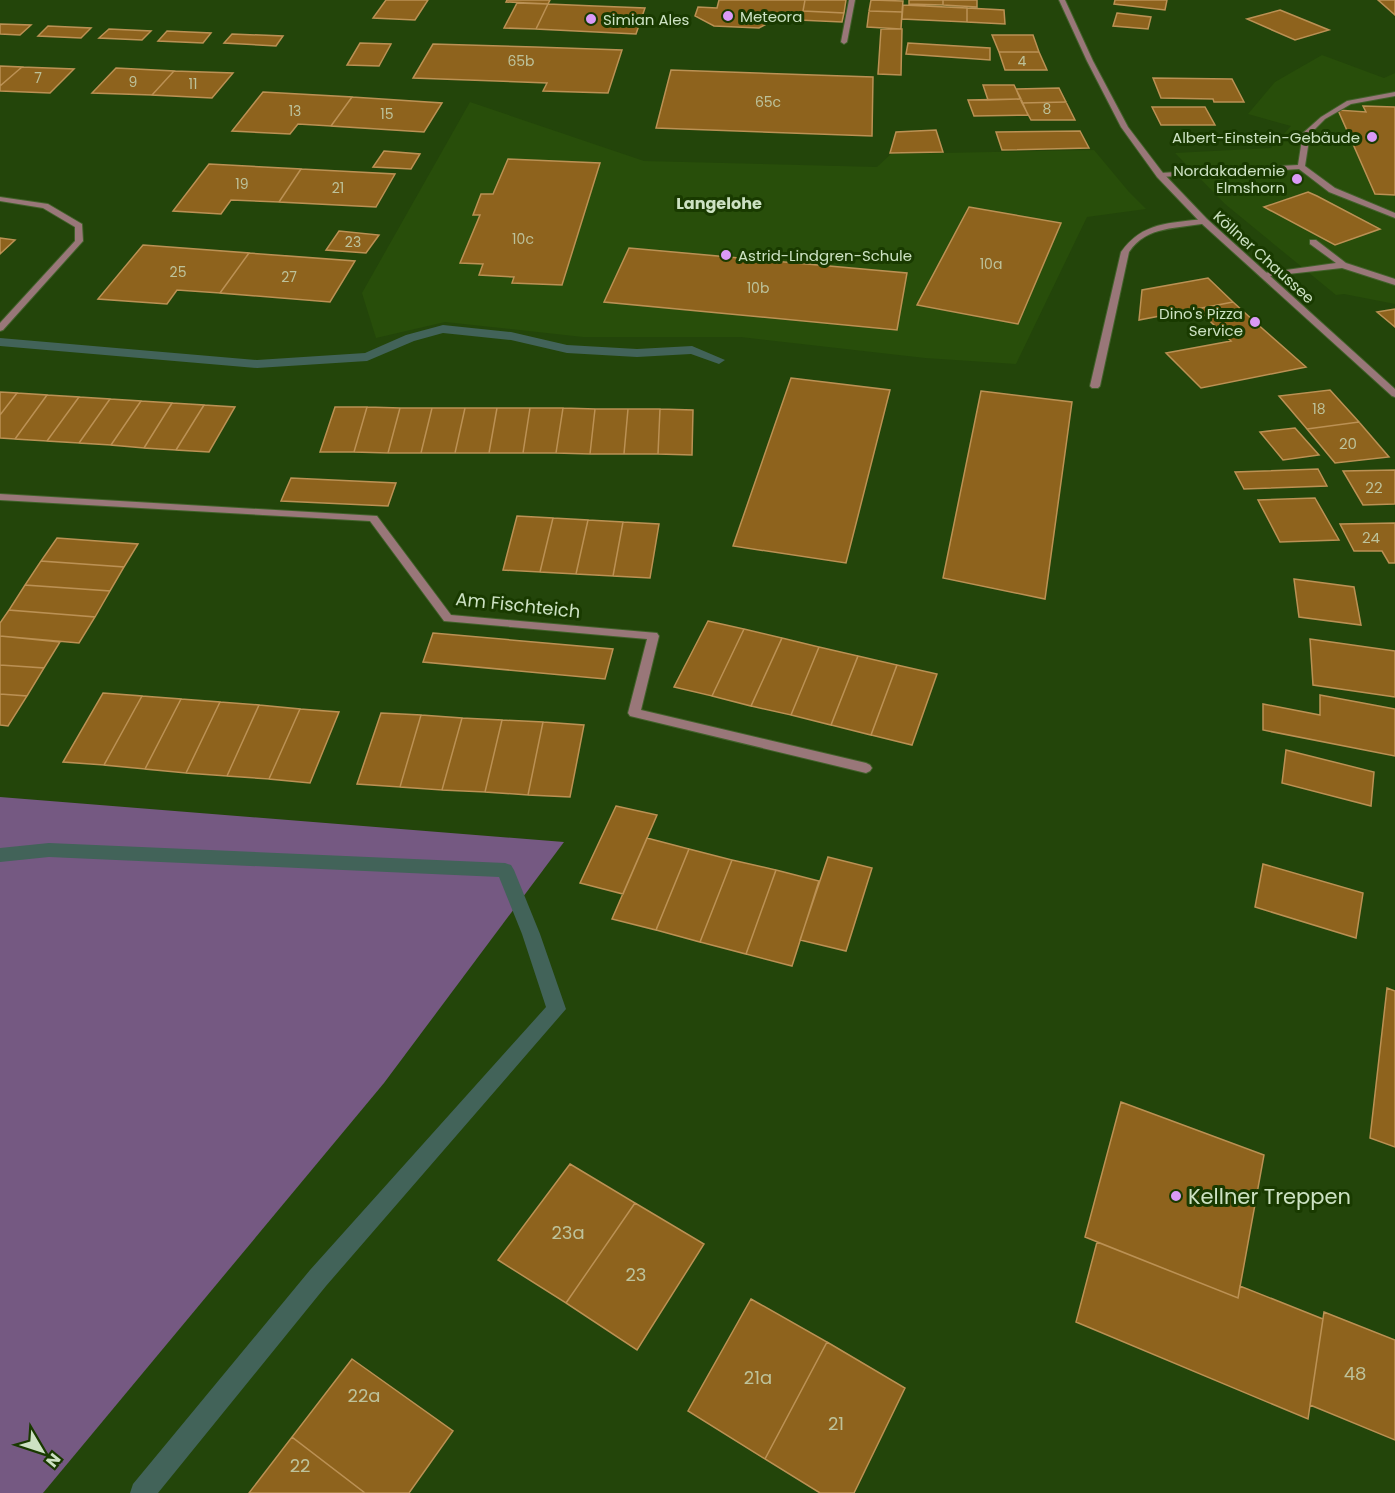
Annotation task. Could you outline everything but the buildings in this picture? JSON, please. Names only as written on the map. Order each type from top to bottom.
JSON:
[{"type":"street","points":[[844,42],[852,0]]},
{"type":"street","name":"Köllner Chaussee","points":[[1062,0],[1089,61],[1125,127],[1160,175],[1204,221],[1395,394]]},
{"type":"street","points":[[1301,166],[1307,133],[1323,117],[1348,102],[1395,94]]},
{"type":"street","points":[[1160,175],[1301,166],[1332,190],[1395,216]]},
{"type":"street","points":[[0,200],[45,206],[79,226],[79,241],[0,327]]},
{"type":"street","points":[[1095,386],[1125,252],[1131,241],[1156,228],[1204,221]]},
{"type":"street","points":[[1313,242],[1343,265],[1395,282]]},
{"type":"street","points":[[1264,276],[1343,265]]},
{"type":"street","name":"Am Fischteich","points":[[0,497],[373,518],[448,618],[654,636],[633,713],[866,768]]},
{"type":"shaded area","name":"Nordakademie Elmshorn","points":[[1322,55],[1384,78],[1395,73],[1395,304],[1344,294],[1336,295],[1225,204],[1175,153],[1271,148],[1291,126],[1248,114],[1275,82]]},
{"type":"shaded area","name":"Astrid-Lindgren-Schule","points":[[470,102],[644,161],[877,167],[891,154],[1094,150],[1146,209],[1087,217],[1016,364],[925,358],[741,337],[583,337],[445,322],[376,338],[362,293]]},
{"type":"shaded area","points":[[0,797],[564,842],[384,1083],[43,1493],[0,1493]]},
{"type":"waterway","points":[[0,342],[257,364],[367,357],[410,338],[443,329],[511,336],[567,349],[637,353],[692,350],[719,360]]},
{"type":"waterway","points":[[0,855],[49,850],[505,870],[531,934],[556,1009],[318,1278],[142,1493]]},
{"type":"place","name":"Meteora","points":[[728,16]]},
{"type":"place","name":"Simian Ales","points":[[591,19]]},
{"type":"place","name":"Albert-Einstein-Gebäude","points":[[1372,137]]},
{"type":"place","name":"Nordakademie Elmshorn","points":[[1297,179]]},
{"type":"place","name":"Astrid-Lindgren-Schule","points":[[726,255]]},
{"type":"place","name":"Dino's Pizza Service","points":[[1255,322]]},
{"type":"place","name":"Kellner Treppen","points":[[1176,1196]]},
{"type":"district","name":"Langelohe","points":[[719,203]]}]
